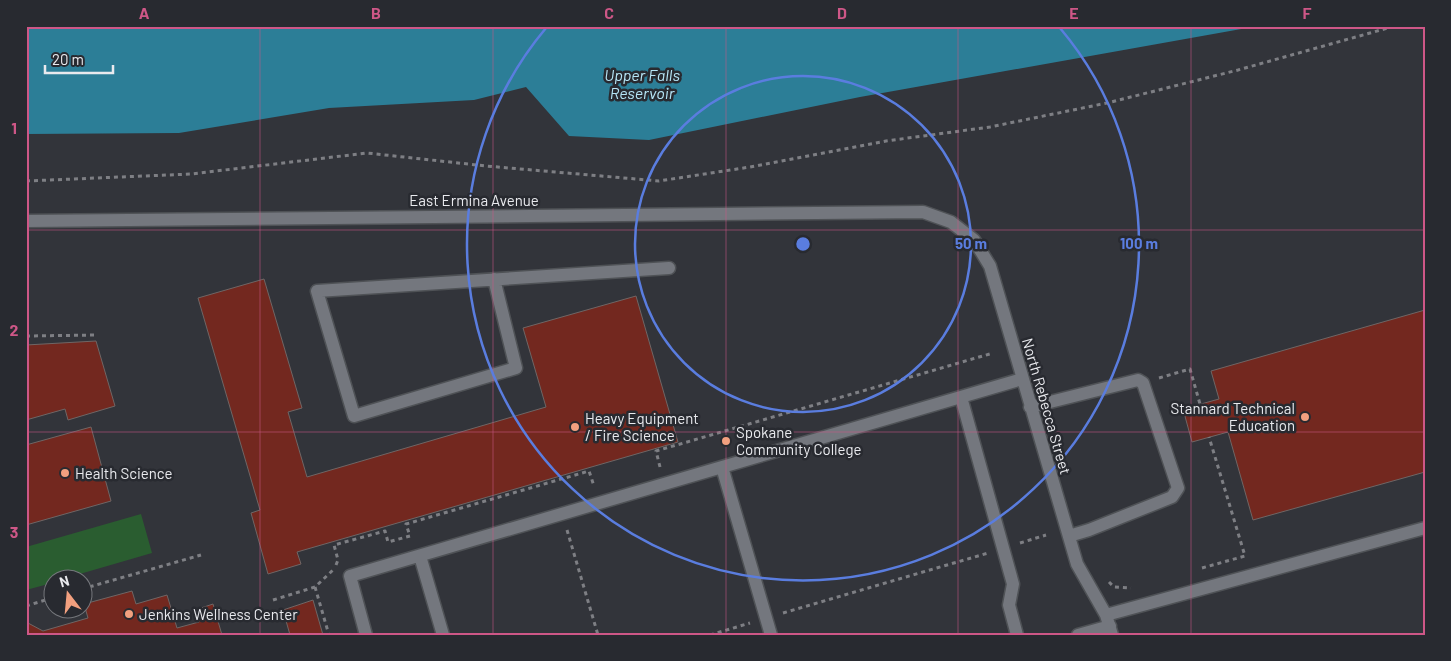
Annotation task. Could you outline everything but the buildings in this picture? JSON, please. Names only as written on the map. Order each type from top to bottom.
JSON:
[{"type":"lane","name":"East Ermina Avenue","points":[[26,221],[923,212]]},
{"type":"lane","name":"North Rebecca Street","points":[[923,212],[951,222],[974,240],[990,266],[1077,564],[1109,625]]},
{"type":"lane","points":[[494,280],[516,368],[354,416],[318,291],[669,268]]},
{"type":"lane","points":[[366,635],[350,576],[1022,378]]},
{"type":"lane","points":[[1030,407],[1138,380],[1143,383],[1178,488],[1172,497],[1069,536]]},
{"type":"lane","points":[[961,397],[1013,584],[1009,605],[1018,635]]},
{"type":"lane","points":[[722,467],[771,635]]},
{"type":"lane","points":[[1078,635],[1425,528]]},
{"type":"lane","points":[[420,556],[443,635]]},
{"type":"path","points":[[26,181],[191,174],[367,153],[659,182],[886,141],[990,127],[1107,103],[1238,70],[1395,26]]},
{"type":"path","points":[[26,336],[97,335]]},
{"type":"path","points":[[651,470],[660,467],[656,451],[993,353]]},
{"type":"path","points":[[1143,383],[1190,369],[1200,404]]},
{"type":"path","points":[[1200,569],[1245,556],[1209,437]]},
{"type":"path","points":[[273,600],[315,587],[336,567],[338,560],[334,545],[385,531],[388,542],[410,536],[406,524],[589,471],[594,486],[603,484]]},
{"type":"path","points":[[563,514],[598,635]]},
{"type":"path","points":[[710,635],[1046,535]]},
{"type":"path","points":[[92,586],[201,555]]},
{"type":"path","points":[[1105,579],[1114,587],[1128,589],[1137,587]]},
{"type":"path","points":[[315,587],[328,635]]},
{"type":"path","points":[[26,606],[42,601]]},
{"type":"green space","points":[[141,514],[152,553],[92,570],[92,568],[42,568],[42,586],[26,590],[26,547]]},
{"type":"water","name":"Upper Falls Reservoir","points":[[26,26],[1258,26],[860,97],[649,140],[569,136],[526,87],[474,100],[329,108],[179,133],[26,134]]},
{"type":"place","name":"Stannard Technical Education","points":[[1305,417]]},
{"type":"place","name":"Heavy Equipment / Fire Science","points":[[575,427]]},
{"type":"place","name":"Spokane Community College","points":[[726,441]]},
{"type":"place","name":"Health Science","points":[[65,473]]},
{"type":"place","name":"Jenkins Wellness Center","points":[[129,614]]}]
